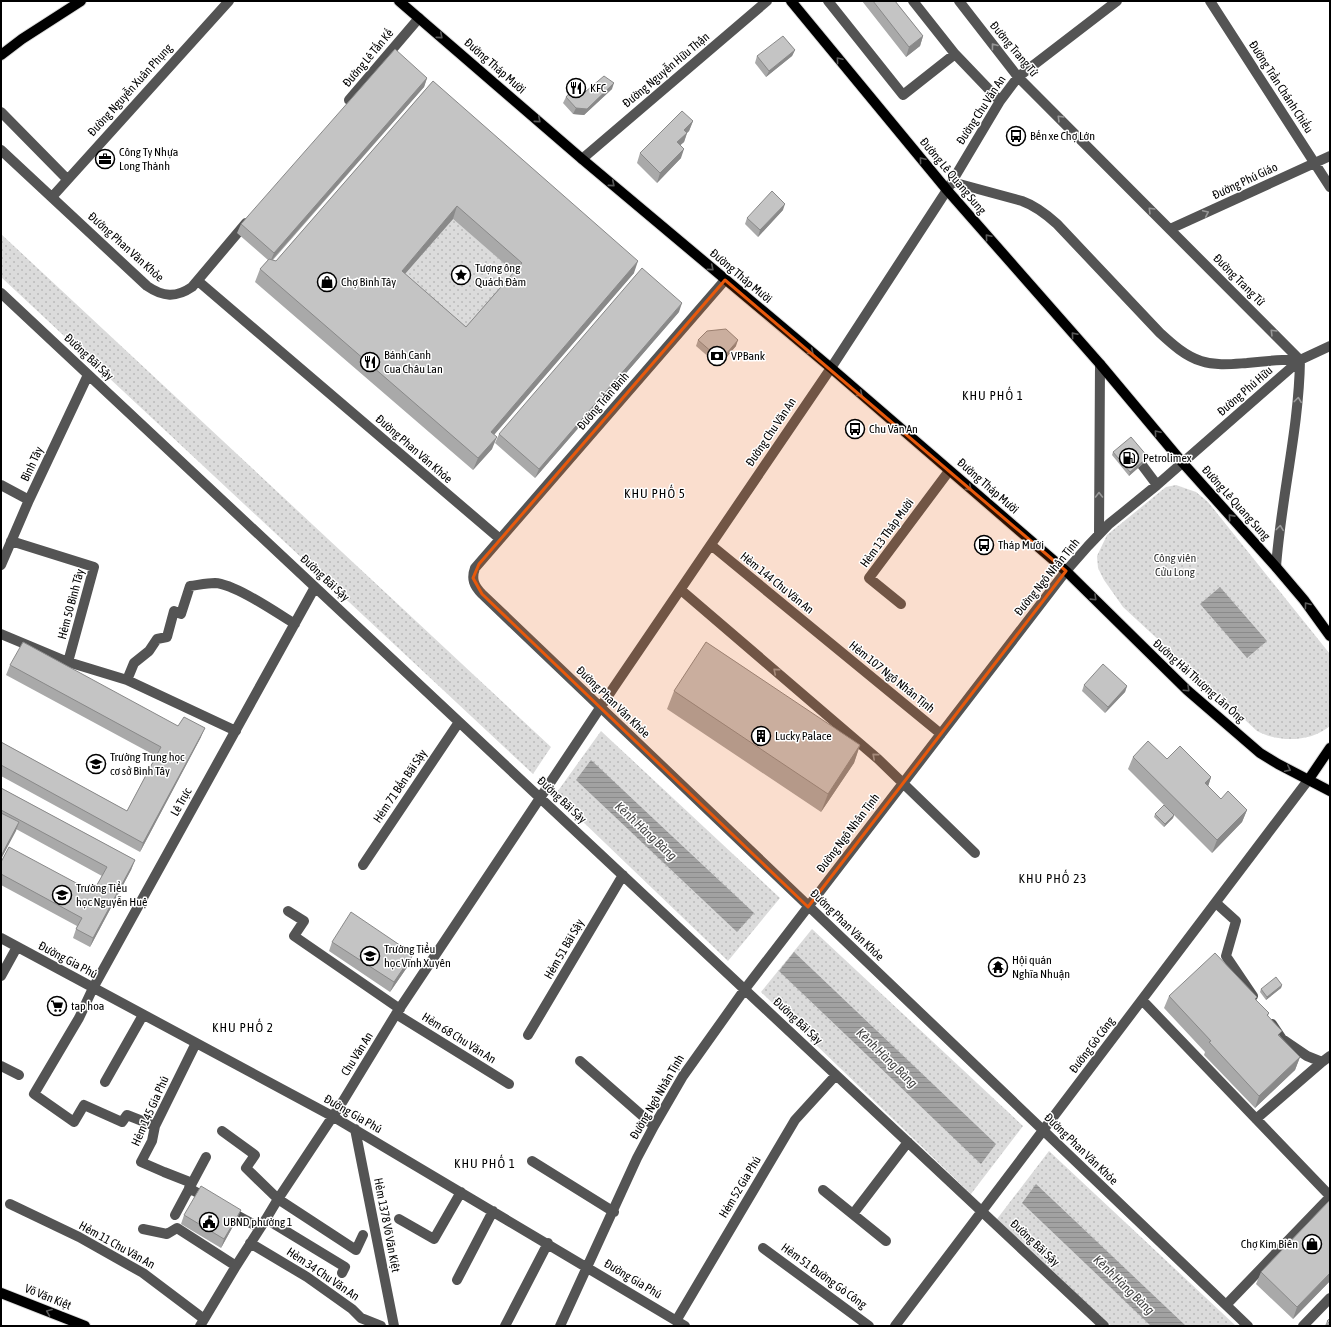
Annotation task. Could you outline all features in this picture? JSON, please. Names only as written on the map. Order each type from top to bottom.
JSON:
[{"type":"main road","points":[[1,55],[22,39],[81,1]]},
{"type":"main road","name":"Đường Tháp Mười","points":[[399,1],[582,159],[831,368],[1066,571]]},
{"type":"main road","name":"Đường Lê Quang Sung","points":[[791,1],[1182,462],[1276,567]]},
{"type":"main road","points":[[1276,567],[1304,600],[1330,636]]},
{"type":"main road","name":"Đường Hải Thượng Lãn Ông","points":[[1066,571],[1187,690],[1254,747],[1278,764],[1330,791]]},
{"type":"main road","points":[[1309,779],[1330,748]]},
{"type":"main road","name":"Võ Văn Kiệt","points":[[1,1293],[85,1326]]},
{"type":"street","name":"Đường Nguyễn Xuân Phụng","points":[[52,196],[229,1]]},
{"type":"street","name":"Đường Nguyễn Hữu Thận","points":[[582,159],[767,1]]},
{"type":"street","points":[[828,1],[903,95],[955,54]]},
{"type":"street","points":[[913,1],[955,54],[1000,101]]},
{"type":"street","name":"Đường Trang Tử","points":[[959,1],[1018,77],[1300,360]]},
{"type":"street","name":"Đường Chu Văn An","points":[[540,798],[831,368],[949,186],[1000,101],[1018,77],[1118,1]]},
{"type":"street","name":"Đường Trần Chánh Chiếu","points":[[1210,1],[1330,187]]},
{"type":"street","name":"Đường Lê Tấn Kế","points":[[345,106],[419,18]]},
{"type":"street","points":[[1,112],[67,179]]},
{"type":"street","name":"Đường Phan Văn Khỏe","points":[[1,150],[154,290],[164,294],[177,294],[185,291],[198,281],[500,540],[475,568],[473,578],[477,589],[1248,1326]]},
{"type":"street","name":"Đường Phú Giáo","points":[[1170,229],[1330,156]]},
{"type":"street","points":[[949,186],[1022,201],[1046,214],[1160,333],[1190,356],[1201,361],[1220,365],[1286,359],[1300,360],[1298,403],[1279,531],[1276,567]]},
{"type":"street","points":[[198,281],[253,215]]},
{"type":"street","name":"Đường Trần Bình","points":[[500,540],[725,280]]},
{"type":"street","name":"Đường Bãi Sậy","points":[[1,293],[1104,1326]]},
{"type":"street","name":"Đường Phú Hữu","points":[[1182,462],[1300,360],[1330,346]]},
{"type":"street","points":[[1099,534],[1100,364]]},
{"type":"street","name":"Bình Tây","points":[[1,565],[29,500],[88,375]]},
{"type":"street","name":"Đường Ngô Nhân Tịnh","points":[[560,1326],[614,1212],[637,1158],[654,1126],[683,1076],[745,989],[1066,571],[1099,534],[1118,516],[1157,485],[1182,462]]},
{"type":"street","points":[[1142,465],[1157,485]]},
{"type":"street","name":"Hẻm 13 Tháp Mười","points":[[901,604],[869,578],[949,470]]},
{"type":"street","points":[[1,485],[29,500]]},
{"type":"street","name":"Hẻm 50 Bình Tây","points":[[12,541],[94,567],[68,662]]},
{"type":"street","name":"Hẻm 144 Chu Văn An","points":[[711,545],[827,640]]},
{"type":"street","points":[[127,680],[134,663],[149,651],[157,639],[168,637],[174,612],[181,614],[190,586],[215,583],[225,585],[237,590],[295,624]]},
{"type":"street","name":"Lê Trực","points":[[155,1126],[127,1115],[122,1122],[84,1105],[74,1122],[34,1094],[79,1018],[93,988],[315,587]]},
{"type":"street","points":[[681,590],[878,759],[975,853]]},
{"type":"street","points":[[1,634],[68,662],[127,680],[236,731]]},
{"type":"street","name":"Hẻm 107 Ngô Nhân Tịnh","points":[[827,640],[941,734]]},
{"type":"street","name":"Hẻm 71 Bến Bãi Sậy","points":[[363,865],[459,722]]},
{"type":"street","name":"Đường Gò Công","points":[[895,1326],[1309,779]]},
{"type":"street","name":"Chu Văn An","points":[[202,1322],[250,1243],[398,1012],[540,798]]},
{"type":"street","name":"Hẻm 51 Bãi Sậy","points":[[528,1036],[622,875]]},
{"type":"street","points":[[1216,903],[1236,921],[1226,956],[1258,1004]]},
{"type":"street","name":"Hẻm 68 Chu Văn An","points":[[288,911],[304,921],[294,936],[398,1012],[508,1084]]},
{"type":"street","name":"Đường Gia Phú","points":[[1,938],[355,1129],[685,1326]]},
{"type":"street","points":[[1,976],[17,947]]},
{"type":"street","points":[[1142,1000],[1330,1196],[1226,1305]]},
{"type":"street","points":[[105,1082],[142,1014]]},
{"type":"street","points":[[1266,1016],[1282,1039],[1307,1056],[1326,1059]]},
{"type":"street","name":"Hẻm 145 Gia Phú","points":[[191,1185],[141,1162],[152,1141],[155,1126],[196,1043]]},
{"type":"street","points":[[1256,1119],[1326,1059]]},
{"type":"street","points":[[580,1061],[654,1126]]},
{"type":"street","points":[[1,1066],[19,1075]]},
{"type":"street","name":"Hẻm 52 Gia Phú","points":[[676,1321],[795,1120],[836,1075]]},
{"type":"street","name":"Hẻm 1378 Võ Văn Kiệt","points":[[355,1129],[394,1326]]},
{"type":"street","points":[[222,1131],[255,1154],[246,1168],[278,1199],[356,1250],[363,1235]]},
{"type":"street","points":[[853,1214],[908,1142]]},
{"type":"street","points":[[175,1215],[206,1157]]},
{"type":"street","points":[[532,1161],[614,1212]]},
{"type":"street","points":[[191,1185],[218,1205],[260,1228]]},
{"type":"street","points":[[823,1190],[886,1241]]},
{"type":"street","points":[[399,1218],[434,1239],[461,1192]]},
{"type":"street","name":"Hẻm 11 Chu Văn An","points":[[10,1204],[79,1237],[143,1273],[202,1322]]},
{"type":"street","points":[[457,1280],[493,1211]]},
{"type":"street","points":[[266,1219],[345,1267],[342,1273]]},
{"type":"street","points":[[142,1229],[166,1234],[177,1228],[236,1266]]},
{"type":"street","name":"Hẻm 34 Chu Văn An","points":[[250,1243],[307,1277],[352,1309],[361,1318],[381,1326]]},
{"type":"street","points":[[505,1326],[548,1244]]},
{"type":"street","name":"Hẻm 51 Đường Gò Công","points":[[763,1248],[869,1326]]},
{"type":"street","points":[[1302,1326],[1330,1298]]},
{"type":"highlighted area","points":[[725,280],[1066,571],[808,907],[482,594],[473,578],[479,564]]},
{"type":"green space","points":[[453,219],[518,275],[462,339],[397,283]]},
{"type":"green space","points":[[1,234],[551,747],[533,774],[1,277]]},
{"type":"green space","name":"Công viên Cửu Long","points":[[1176,485],[1196,492],[1208,502],[1330,654],[1330,726],[1322,731],[1304,738],[1285,739],[1275,738],[1257,731],[1123,607],[1104,580],[1098,568],[1097,556],[1107,535],[1166,487]]},
{"type":"green space","points":[[601,731],[780,898],[728,961],[555,795]]},
{"type":"green space","points":[[812,929],[1023,1126],[971,1194],[761,992]]},
{"type":"green space","points":[[1049,1151],[1236,1326],[1111,1326],[997,1219]]},
{"type":"water","points":[[1220,587],[1267,641],[1247,658],[1200,604]]},
{"type":"water","name":"Kênh Hàng Bàng","points":[[591,760],[754,913],[737,932],[576,780]]},
{"type":"water","name":"Kênh Hàng Bàng","points":[[794,952],[996,1144],[981,1164],[779,971]]},
{"type":"water","name":"Kênh Hàng Bàng","points":[[1036,1184],[1186,1326],[1151,1326],[1022,1203]]},
{"type":"building","points":[[873,1],[895,1],[923,36],[909,47]]},
{"type":"building","points":[[783,36],[795,50],[769,71],[757,56]]},
{"type":"building","points":[[395,49],[427,78],[274,253],[241,224]]},
{"type":"building","points":[[604,76],[614,83],[587,109],[576,108],[566,97],[574,88],[585,92]]},
{"type":"building","name":"Chợ Bình Tây","points":[[433,81],[638,261],[491,432],[497,437],[478,458],[260,269],[269,259],[276,261]],"holes":[[[457,206],[522,263],[466,327],[402,271]]]},
{"type":"building","points":[[682,111],[693,121],[684,130],[687,133],[677,142],[684,149],[660,173],[640,153]]},
{"type":"building","points":[[772,191],[785,204],[760,230],[747,218]]},
{"type":"building","points":[[642,268],[682,303],[539,469],[499,434]]},
{"type":"building","name":"VPBank","points":[[726,329],[738,340],[721,360],[698,340],[707,331]]},
{"type":"building","name":"Petrolimex","points":[[1131,437],[1148,457],[1130,472],[1113,452]]},
{"type":"building","points":[[23,642],[178,726],[184,717],[205,728],[143,843],[1,765],[1,742],[127,811],[161,747],[10,665]]},
{"type":"building","name":"Lucky Palace","points":[[706,642],[860,745],[828,794],[674,691]]},
{"type":"building","points":[[1103,664],[1127,686],[1108,707],[1084,685]]},
{"type":"building","points":[[1148,741],[1167,759],[1180,746],[1211,777],[1205,783],[1221,799],[1228,791],[1247,810],[1217,840],[1133,757]]},
{"type":"building","points":[[1,788],[135,860],[93,938],[76,929],[82,918],[1,874],[1,862],[9,847],[93,892],[107,867],[1,810]]},
{"type":"building","points":[[1164,805],[1174,815],[1165,824],[1155,814]]},
{"type":"building","points":[[1,813],[19,822],[1,856]]},
{"type":"building","points":[[351,912],[413,954],[394,982],[332,942]]},
{"type":"building","points":[[1215,953],[1257,997],[1255,999],[1269,1013],[1267,1015],[1282,1031],[1278,1035],[1300,1057],[1259,1096],[1169,996]]},
{"type":"building","points":[[1276,977],[1282,985],[1267,997],[1261,989]]},
{"type":"building","name":"UBND phường 1","points":[[201,1186],[241,1210],[224,1239],[184,1215]]},
{"type":"building","name":"Chợ Kim Biên","points":[[1330,1200],[1330,1273],[1297,1307],[1261,1272]]},
{"type":"place","name":"KFC","points":[[576,88]]},
{"type":"place","name":"Bến xe Chợ Lớn","points":[[1016,136]]},
{"type":"place","name":"Công Ty Nhựa Long Thành","points":[[105,159]]},
{"type":"place","name":"Tượng ông Quách Đàm","points":[[461,275]]},
{"type":"place","name":"Chợ Bình Tây","points":[[327,282]]},
{"type":"place","name":"VPBank","points":[[717,356]]},
{"type":"place","name":"Bánh Canh Cua Châu Lan","points":[[370,362]]},
{"type":"place","name":"Chu Văn An","points":[[855,429]]},
{"type":"place","name":"Petrolimex","points":[[1129,458]]},
{"type":"place","name":"Tháp Mười","points":[[984,545]]},
{"type":"place","name":"Lucky Palace","points":[[761,736]]},
{"type":"place","name":"Trường Trung học cơ sở Bình Tây","points":[[96,764]]},
{"type":"place","name":"Trường Tiểu học Nguyễn Huệ","points":[[62,895]]},
{"type":"place","name":"Trường Tiểu học Vĩnh Xuyên","points":[[370,956]]},
{"type":"place","name":"Hội quán Nghĩa Nhuận","points":[[998,967]]},
{"type":"place","name":"tap hoa","points":[[57,1006]]},
{"type":"place","name":"UBND phường 1","points":[[209,1222]]},
{"type":"place","name":"Chợ Kim Biên","points":[[1312,1244]]},
{"type":"district","name":"KHU PHỐ 1","points":[[993,395]]},
{"type":"district","name":"KHU PHỐ 5","points":[[655,493]]},
{"type":"district","name":"KHU PHỐ 23","points":[[1053,878]]},
{"type":"district","name":"KHU PHỐ 2","points":[[243,1027]]},
{"type":"district","name":"KHU PHỐ 1","points":[[485,1163]]}]
